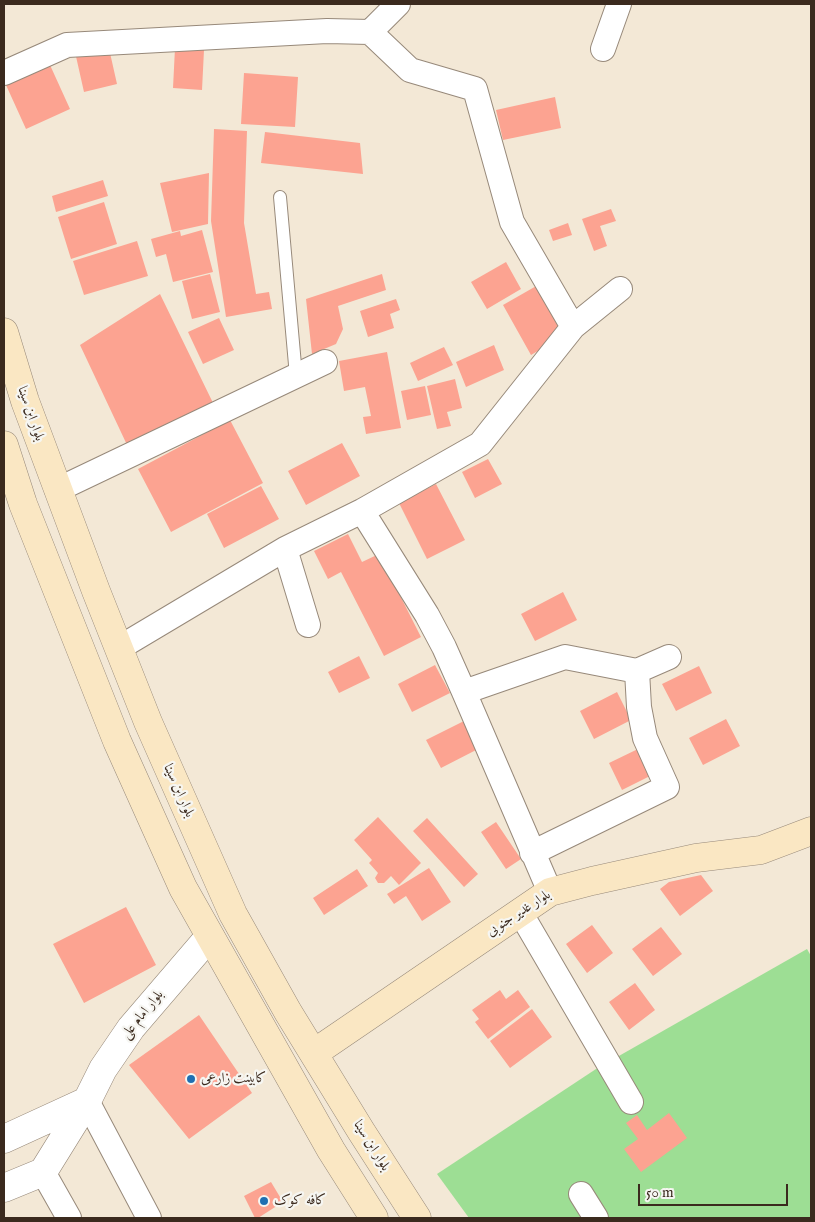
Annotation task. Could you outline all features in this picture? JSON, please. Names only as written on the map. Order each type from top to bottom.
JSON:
[{"type":"main road","name":"بلوار ابن سینا","points":[[4,332],[25,401],[57,490],[148,722],[233,914],[314,1054],[417,1218]]},
{"type":"main road","points":[[4,445],[23,504],[117,741],[183,888],[331,1150],[374,1218]]},
{"type":"main road","name":"بلوار غدیر جنوبی","points":[[314,1054],[550,892],[696,858],[761,850],[811,831]]},
{"type":"main road","points":[[209,937],[233,914]]},
{"type":"street","points":[[370,32],[398,4]]},
{"type":"street","points":[[602,49],[619,4]]},
{"type":"street","points":[[4,73],[67,45],[327,31],[370,32],[410,70],[475,89],[512,222],[573,327]]},
{"type":"street","points":[[119,648],[285,549],[362,510],[480,444],[573,327],[620,289]]},
{"type":"street","points":[[57,490],[325,362]]},
{"type":"street","points":[[362,510],[427,615],[464,692],[550,892]]},
{"type":"street","points":[[285,549],[308,625]]},
{"type":"street","points":[[464,692],[565,657],[637,671],[669,657]]},
{"type":"street","points":[[532,853],[667,787],[645,738],[639,707],[637,671]]},
{"type":"street","points":[[520,912],[631,1102]]},
{"type":"street","name":"بلوار امام علی","points":[[43,1172],[87,1100],[103,1069],[130,1028],[209,937]]},
{"type":"street","points":[[4,1139],[87,1100],[150,1218]]},
{"type":"street","points":[[4,1188],[43,1172],[69,1218]]},
{"type":"street","points":[[581,1194],[596,1218]]},
{"type":"lane","points":[[280,197],[296,376]]},
{"type":"green space","points":[[807,949],[811,956],[811,1218],[469,1218],[437,1174],[596,1069]]},
{"type":"building","points":[[108,44],[117,84],[84,92],[75,52]]},
{"type":"building","points":[[175,48],[204,50],[202,90],[173,88]]},
{"type":"building","points":[[50,65],[70,109],[26,129],[6,85]]},
{"type":"building","points":[[244,73],[298,77],[295,127],[241,124]]},
{"type":"building","points":[[555,97],[561,128],[503,140],[496,110]]},
{"type":"building","points":[[214,129],[247,131],[244,223],[256,294],[269,292],[272,309],[226,317],[211,221]]},
{"type":"building","points":[[265,132],[360,143],[363,174],[261,163]]},
{"type":"building","points":[[209,173],[208,224],[172,232],[160,183]]},
{"type":"building","points":[[103,180],[108,196],[56,212],[52,196]]},
{"type":"building","points":[[104,202],[117,244],[71,259],[58,217]]},
{"type":"building","points":[[611,209],[616,221],[600,226],[607,246],[594,251],[582,219]]},
{"type":"building","points":[[568,223],[572,235],[553,241],[549,230]]},
{"type":"building","points":[[202,230],[213,272],[173,282],[166,254],[156,257],[151,239],[180,231],[181,236]]},
{"type":"building","points":[[137,241],[148,276],[84,295],[73,261]]},
{"type":"building","points":[[506,262],[521,289],[487,309],[471,282]]},
{"type":"building","points":[[210,274],[220,312],[192,319],[182,281]]},
{"type":"building","points":[[382,274],[386,290],[338,306],[343,329],[336,344],[312,354],[306,299]]},
{"type":"building","points":[[538,285],[565,335],[531,355],[503,305]]},
{"type":"building","points":[[160,294],[214,405],[128,447],[80,345]]},
{"type":"building","points":[[396,299],[400,310],[390,314],[394,328],[368,337],[360,311]]},
{"type":"building","points":[[219,318],[234,350],[203,364],[188,332]]},
{"type":"building","points":[[494,345],[504,370],[466,387],[456,362]]},
{"type":"building","points":[[444,347],[453,365],[418,381],[410,363]]},
{"type":"building","points":[[387,352],[401,428],[366,434],[363,417],[371,416],[365,387],[344,391],[339,361]]},
{"type":"building","points":[[455,379],[462,408],[447,412],[451,426],[437,429],[427,386]]},
{"type":"building","points":[[425,386],[431,415],[407,420],[401,391]]},
{"type":"building","points":[[230,420],[263,483],[171,532],[138,469]]},
{"type":"building","points":[[342,443],[360,476],[306,505],[288,471]]},
{"type":"building","points":[[488,459],[502,484],[475,498],[462,472]]},
{"type":"building","points":[[436,484],[465,540],[427,559],[399,503]]},
{"type":"building","points":[[261,486],[279,519],[224,548],[207,514]]},
{"type":"building","points":[[348,534],[362,562],[379,554],[421,637],[384,656],[341,572],[328,579],[314,551]]},
{"type":"building","points":[[563,592],[577,620],[535,641],[521,614]]},
{"type":"building","points":[[359,656],[370,678],[339,693],[328,672]]},
{"type":"building","points":[[435,665],[450,693],[412,712],[398,684]]},
{"type":"building","points":[[699,666],[712,693],[676,711],[662,684]]},
{"type":"building","points":[[617,692],[631,720],[594,739],[580,711]]},
{"type":"building","points":[[726,719],[740,746],[703,765],[689,738]]},
{"type":"building","points":[[464,721],[478,749],[441,768],[426,740]]},
{"type":"building","points":[[640,748],[654,774],[622,790],[609,763]]},
{"type":"building","points":[[378,817],[421,863],[399,885],[391,876],[384,883],[378,883],[375,878],[378,873],[369,863],[372,860],[354,840]]},
{"type":"building","points":[[427,818],[478,874],[464,887],[413,831]]},
{"type":"building","points":[[496,822],[521,859],[506,869],[481,832]]},
{"type":"building","points":[[429,868],[451,902],[422,921],[406,896],[394,904],[387,894]]},
{"type":"building","points":[[357,869],[368,886],[324,915],[313,898]]},
{"type":"building","points":[[701,875],[713,891],[680,916],[660,889],[669,882]]},
{"type":"building","points":[[126,907],[156,965],[84,1003],[53,944]]},
{"type":"building","points":[[592,925],[613,953],[587,973],[566,944]]},
{"type":"building","points":[[661,927],[682,954],[653,976],[632,949]]},
{"type":"building","points":[[635,983],[655,1010],[629,1030],[609,1002]]},
{"type":"building","points":[[500,990],[506,999],[518,990],[530,1007],[488,1039],[475,1022],[479,1019],[472,1010]]},
{"type":"building","points":[[532,1009],[552,1037],[510,1068],[490,1041]]},
{"type":"building","name":"کابینت زارعی","points":[[199,1015],[252,1093],[189,1139],[129,1065]]},
{"type":"building","points":[[669,1113],[687,1138],[641,1172],[624,1149],[638,1139],[626,1123],[637,1115],[647,1130]]},
{"type":"building","points":[[271,1182],[283,1202],[255,1218],[244,1196]]},
{"type":"place","name":"کابینت زارعی","points":[[191,1079]]},
{"type":"place","name":"کافه کوک","points":[[264,1201]]}]
